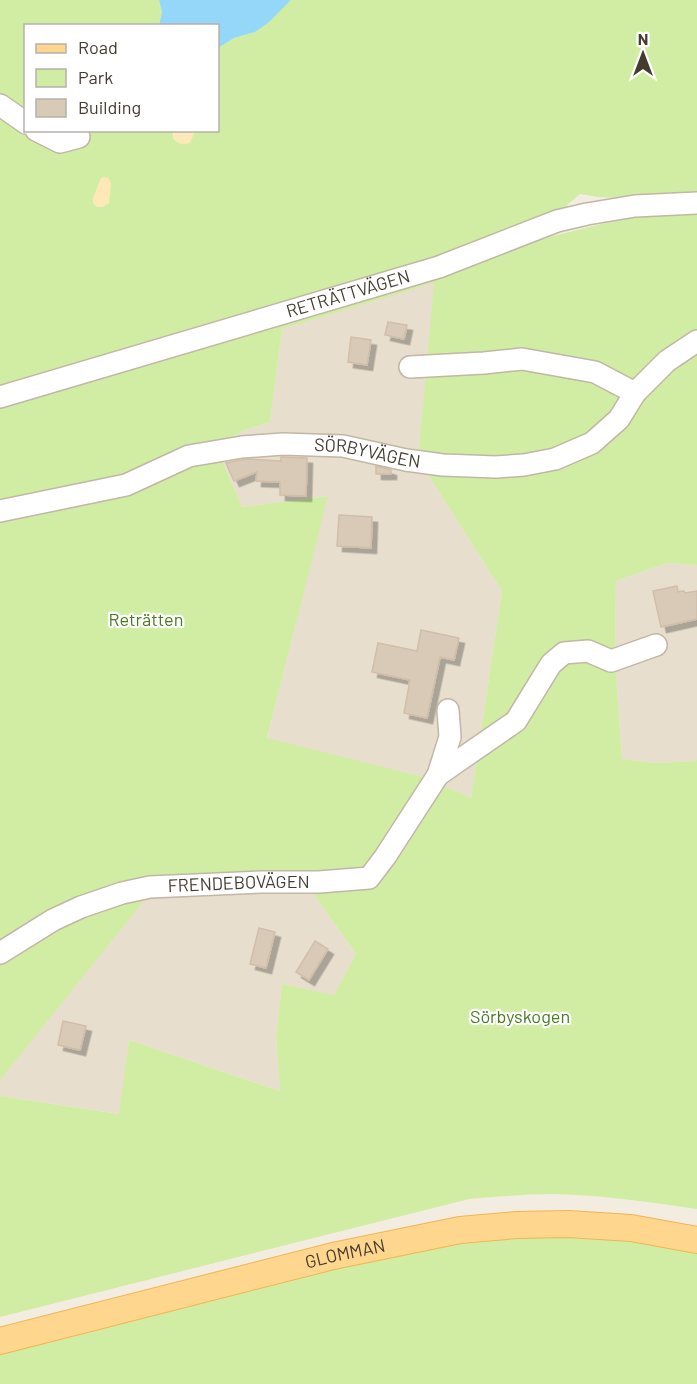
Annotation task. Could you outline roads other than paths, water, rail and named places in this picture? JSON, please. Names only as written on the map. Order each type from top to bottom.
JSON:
[{"type":"main road","name":"GLOMMAN","points":[[0,1341],[333,1256],[460,1230],[517,1225],[568,1224],[631,1228],[697,1240]]},
{"type":"street","points":[[0,105],[24,122]]},
{"type":"street","points":[[40,132],[60,142],[79,137]]},
{"type":"street","name":"RETRÄTTVÄGEN","points":[[0,397],[439,267],[557,221],[635,206],[697,203]]},
{"type":"street","name":"SÖRBYVÄGEN","points":[[0,511],[126,485],[189,456],[242,447],[282,444],[343,446],[406,460],[496,467],[555,459],[592,444],[619,419],[635,393],[667,361],[697,340]]},
{"type":"street","points":[[410,367],[522,359],[595,372],[635,393]]},
{"type":"street","points":[[438,776],[516,721],[551,664],[564,653],[588,651],[611,661],[656,645]]},
{"type":"street","points":[[438,776],[450,737],[448,710]]},
{"type":"street","name":"FRENDEBOVÄGEN","points":[[0,953],[53,920],[81,907],[150,887],[319,882],[369,878],[438,776]]},
{"type":"water","points":[[159,0],[291,0],[269,22],[255,32],[234,38],[219,47],[219,24],[159,24],[162,12]]},
{"type":"park label","name":"Reträtten","points":[[146,620]]},
{"type":"park label","name":"Sörbyskogen","points":[[520,1017]]}]
